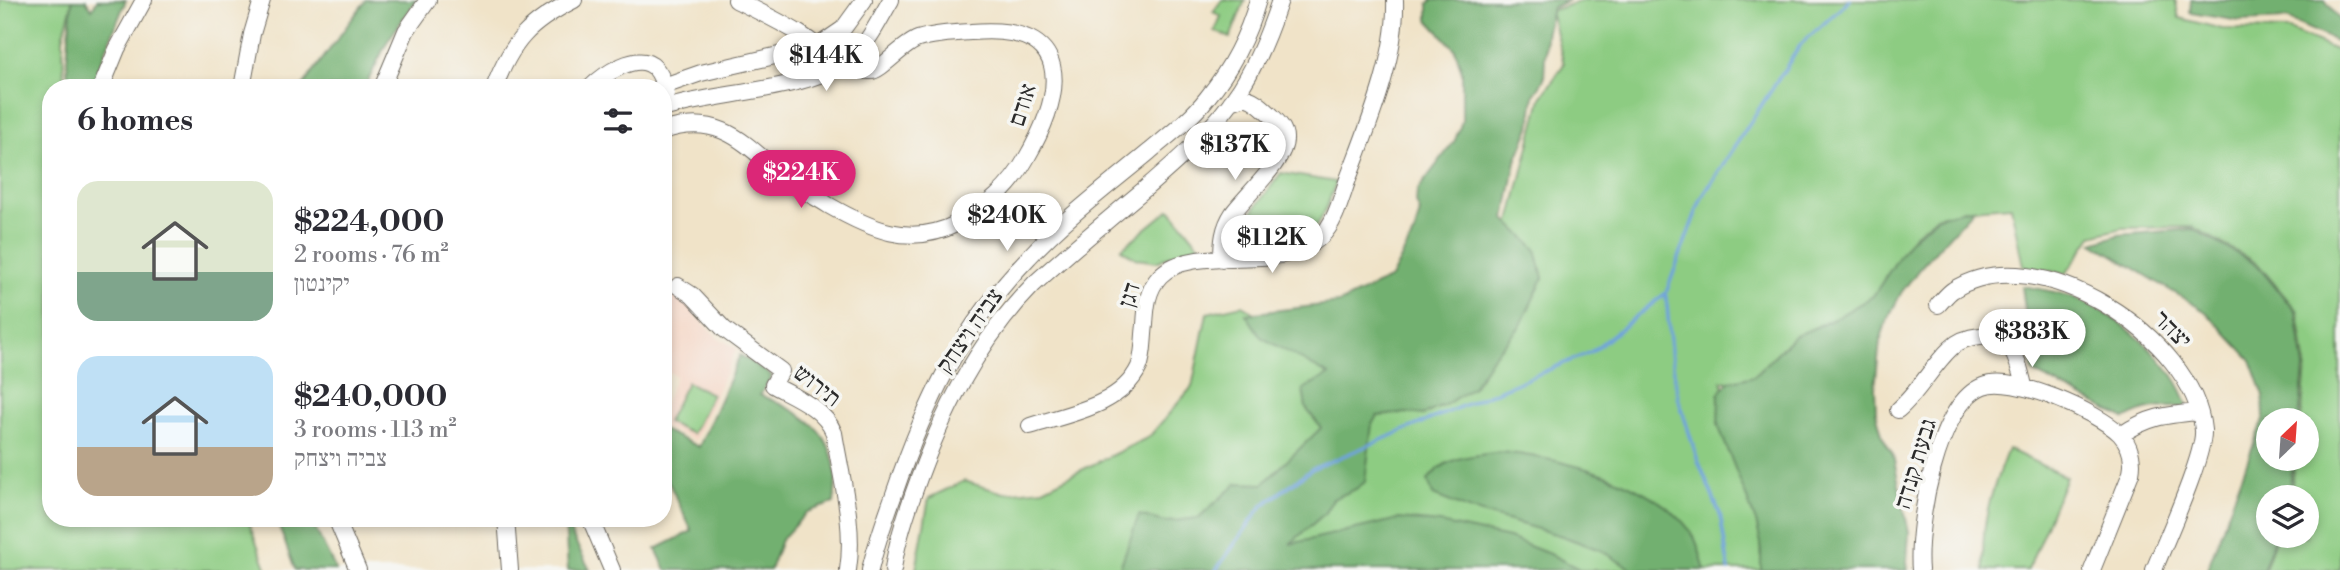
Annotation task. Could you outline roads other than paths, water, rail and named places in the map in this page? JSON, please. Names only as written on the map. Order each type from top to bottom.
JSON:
[{"type":"street","points":[[105,79],[117,48],[144,0]]},
{"type":"street","points":[[244,79],[262,0]]},
{"type":"street","points":[[386,79],[406,31],[428,0]]},
{"type":"street","points":[[498,79],[519,37],[533,24],[573,0]]},
{"type":"street","points":[[737,0],[778,22],[829,40]]},
{"type":"street","points":[[737,0],[829,40]]},
{"type":"street","points":[[672,82],[701,73],[777,57],[829,40],[848,23],[864,0]]},
{"type":"street","points":[[672,107],[832,71],[852,57],[891,0]]},
{"type":"street","name":"צביה ויצחק","points":[[870,570],[921,418],[969,330],[1029,256],[1207,99],[1244,40],[1258,0]]},
{"type":"street","name":"צביה ויצחק","points":[[893,570],[911,500],[937,431],[957,388],[989,337],[1034,284],[1185,154],[1231,102],[1264,43],[1280,0]]},
{"type":"street","name":"דגן","points":[[1030,426],[1081,410],[1119,393],[1139,367],[1147,302],[1150,291],[1161,274],[1178,264],[1291,253],[1313,243],[1329,227],[1360,148],[1387,63],[1394,29],[1395,0]]},
{"type":"street","points":[[777,57],[784,49],[786,40],[778,22]]},
{"type":"street","name":"אודם","points":[[672,129],[703,125],[726,131],[750,145],[796,186],[863,225],[899,235],[951,227],[976,213],[999,194],[1025,161],[1045,121],[1054,94],[1051,60],[1045,51],[1025,37],[1001,31],[977,31],[919,39],[902,47],[878,69],[872,71],[852,57],[838,53],[829,40]]},
{"type":"street","points":[[601,79],[611,71],[641,62],[654,67],[658,79]]},
{"type":"street","points":[[1249,74],[1258,103]]},
{"type":"street","points":[[1222,259],[1222,241],[1228,222],[1273,164],[1285,146],[1286,138],[1282,128],[1258,103],[1245,97],[1231,102]]},
{"type":"street","name":"יצהר","points":[[1938,305],[1952,290],[1981,277],[2028,276],[2083,293],[2127,319],[2164,352],[2184,375],[2199,412],[2204,434],[2203,445],[2154,570]]},
{"type":"street","name":"תירוש","points":[[678,286],[692,295],[724,329],[781,371],[773,385],[830,421],[849,525],[848,570]]},
{"type":"street","points":[[1898,410],[1953,346],[1976,336],[1989,335],[2007,342],[2017,359],[2024,386]]},
{"type":"street","name":"גבעת קנדה","points":[[1920,570],[1919,540],[1925,498],[1940,448],[1958,408],[1973,391],[2004,382],[2024,386],[2094,415],[2121,435]]},
{"type":"street","points":[[2092,570],[2131,473],[2133,463],[2130,450],[2121,435],[2140,422],[2156,417],[2199,412]]},
{"type":"street","points":[[340,527],[358,570]]},
{"type":"street","points":[[507,527],[510,570]]},
{"type":"street","points":[[594,527],[612,570]]},
{"type":"waterway","points":[[1729,570],[1720,514],[1697,458],[1678,397],[1666,293],[1701,199],[1801,44],[1850,0]]},
{"type":"waterway","points":[[1216,570],[1262,506],[1312,469],[1591,352],[1666,293]]}]
